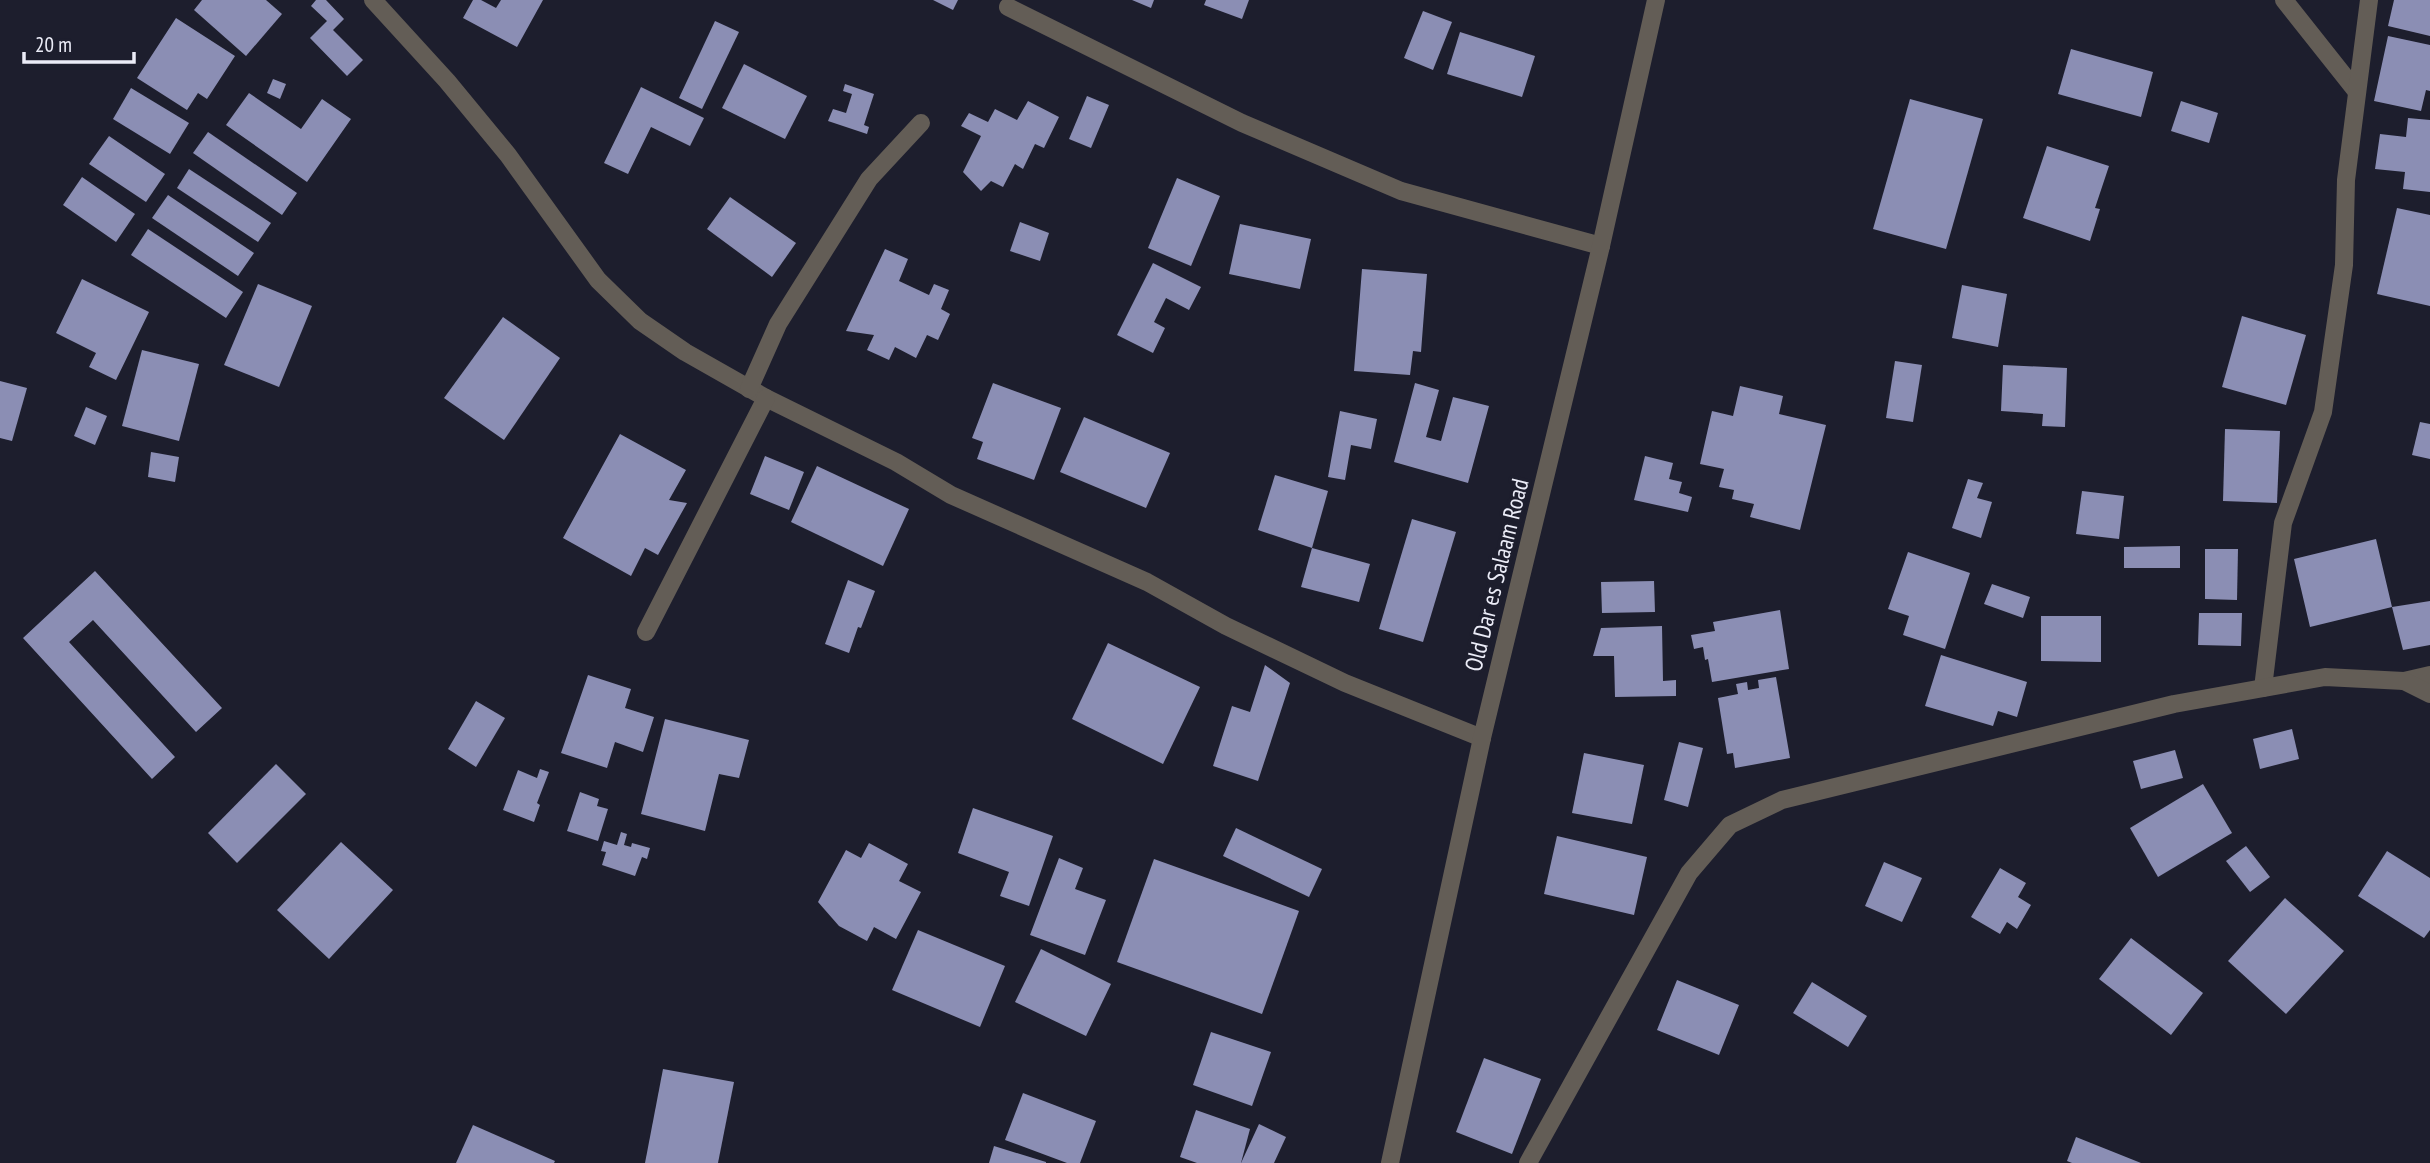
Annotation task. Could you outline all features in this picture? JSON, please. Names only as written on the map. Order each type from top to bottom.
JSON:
[{"type":"street","points":[[373,0],[447,81],[508,155],[598,280],[640,321],[685,352],[766,398],[896,462],[951,495],[1147,582],[1226,626],[1334,678],[1482,738]]},
{"type":"street","name":"Old Dar es Salaam Road","points":[[1390,1163],[1482,738],[1601,246],[1656,0]]},
{"type":"street","points":[[2284,0],[2357,92]]},
{"type":"street","points":[[2263,688],[2283,523],[2323,412],[2344,265],[2346,180],[2369,0]]},
{"type":"street","points":[[1008,7],[1242,122],[1401,191],[1601,246]]},
{"type":"street","points":[[749,389],[778,324],[869,179],[921,123]]},
{"type":"street","points":[[646,632],[766,398]]},
{"type":"street","points":[[1528,1163],[1689,873],[1730,825],[1782,800],[2174,704],[2325,677],[2404,681],[2430,676]]},
{"type":"street","points":[[2404,681],[2430,694]]},
{"type":"building","points":[[202,0],[266,0],[282,14],[246,56],[194,10]]},
{"type":"building","points":[[316,0],[326,0],[344,19],[333,30],[363,60],[347,76],[310,38],[327,21],[311,6]]},
{"type":"building","points":[[473,0],[481,0],[496,8],[501,0],[543,0],[517,47],[463,18]]},
{"type":"building","points":[[933,0],[958,0],[953,10]]},
{"type":"building","points":[[1132,0],[1154,0],[1151,8]]},
{"type":"building","points":[[1206,0],[1249,0],[1242,19],[1204,5]]},
{"type":"building","points":[[2394,0],[2430,0],[2430,36],[2388,26]]},
{"type":"building","points":[[1423,11],[1452,22],[1433,70],[1404,58]]},
{"type":"building","points":[[176,18],[235,56],[207,99],[198,93],[187,110],[137,78]]},
{"type":"building","points":[[715,21],[739,32],[702,109],[679,98]]},
{"type":"building","points":[[1460,32],[1535,56],[1522,97],[1447,74]]},
{"type":"building","points":[[2388,36],[2430,45],[2430,91],[2426,90],[2421,111],[2374,101]]},
{"type":"building","points":[[2071,49],[2153,72],[2141,117],[2058,94]]},
{"type":"building","points":[[744,64],[807,96],[785,139],[722,108]]},
{"type":"building","points":[[273,79],[286,84],[280,99],[267,93]]},
{"type":"building","points":[[845,84],[874,94],[864,125],[869,127],[867,134],[828,121],[833,109],[846,113],[852,94],[843,91]]},
{"type":"building","points":[[641,87],[704,118],[690,146],[651,127],[628,174],[604,163]]},
{"type":"building","points":[[131,88],[189,123],[170,154],[113,119]]},
{"type":"building","points":[[249,93],[301,129],[322,99],[351,119],[307,182],[226,125]]},
{"type":"building","points":[[1087,96],[1109,105],[1091,148],[1069,139]]},
{"type":"building","points":[[1910,99],[1983,119],[1946,249],[1873,229]]},
{"type":"building","points":[[1028,101],[1059,117],[1044,148],[1035,144],[1023,169],[1015,164],[1003,187],[991,181],[981,191],[963,172],[981,136],[961,126],[969,113],[988,122],[995,109],[1017,120]]},
{"type":"building","points":[[2181,101],[2218,113],[2209,143],[2171,131]]},
{"type":"building","points":[[2408,118],[2430,120],[2430,192],[2403,189],[2405,172],[2375,169],[2380,134],[2406,137]]},
{"type":"building","points":[[208,132],[297,193],[282,215],[193,153]]},
{"type":"building","points":[[109,136],[165,174],[146,202],[89,164]]},
{"type":"building","points":[[2047,146],[2109,166],[2095,208],[2100,209],[2090,241],[2023,218]]},
{"type":"building","points":[[189,169],[271,223],[258,242],[177,188]]},
{"type":"building","points":[[82,177],[135,214],[116,242],[63,205]]},
{"type":"building","points":[[1177,178],[1220,196],[1191,266],[1148,248]]},
{"type":"building","points":[[168,195],[254,253],[238,276],[152,218]]},
{"type":"building","points":[[730,197],[796,243],[772,277],[707,229]]},
{"type":"building","points":[[2397,208],[2430,215],[2430,306],[2377,294]]},
{"type":"building","points":[[1020,222],[1049,233],[1040,261],[1010,251]]},
{"type":"building","points":[[1240,224],[1311,239],[1300,289],[1229,274]]},
{"type":"building","points":[[148,229],[243,292],[226,318],[131,255]]},
{"type":"building","points":[[885,249],[908,259],[899,281],[929,295],[934,284],[949,290],[941,309],[950,314],[938,340],[927,335],[916,358],[895,347],[889,360],[867,350],[874,335],[846,331]]},
{"type":"building","points":[[1153,263],[1201,287],[1189,310],[1166,298],[1154,322],[1165,328],[1153,353],[1117,335]]},
{"type":"building","points":[[1362,269],[1427,274],[1421,352],[1413,351],[1410,375],[1354,371]]},
{"type":"building","points":[[82,279],[149,312],[116,380],[89,367],[96,353],[56,333]]},
{"type":"building","points":[[258,284],[312,306],[279,387],[224,365]]},
{"type":"building","points":[[1962,285],[2007,294],[1998,347],[1952,338]]},
{"type":"building","points":[[2242,316],[2306,335],[2286,405],[2222,387]]},
{"type":"building","points":[[503,317],[560,358],[504,440],[444,398]]},
{"type":"building","points":[[142,350],[199,364],[179,441],[122,426]]},
{"type":"building","points":[[1895,361],[1922,365],[1913,422],[1886,418]]},
{"type":"building","points":[[2003,365],[2067,368],[2065,427],[2042,426],[2043,414],[2001,411]]},
{"type":"building","points":[[0,381],[27,388],[12,441],[0,438]]},
{"type":"building","points":[[993,383],[1061,408],[1034,480],[977,459],[983,442],[972,438]]},
{"type":"building","points":[[1415,383],[1439,390],[1426,437],[1441,441],[1453,397],[1489,406],[1468,483],[1394,462]]},
{"type":"building","points":[[1740,386],[1783,396],[1779,414],[1826,425],[1800,530],[1750,517],[1754,504],[1732,499],[1734,490],[1719,487],[1724,469],[1700,464],[1712,411],[1733,416]]},
{"type":"building","points":[[86,407],[107,416],[95,445],[74,436]]},
{"type":"building","points":[[1340,411],[1377,419],[1371,449],[1351,445],[1345,480],[1328,477]]},
{"type":"building","points":[[1084,417],[1170,453],[1146,508],[1060,472]]},
{"type":"building","points":[[2420,422],[2430,424],[2430,459],[2412,455]]},
{"type":"building","points":[[2225,429],[2280,431],[2277,503],[2223,501]]},
{"type":"building","points":[[620,434],[686,470],[669,500],[687,503],[658,555],[645,548],[631,576],[563,538]]},
{"type":"building","points":[[151,452],[179,457],[175,482],[148,477]]},
{"type":"building","points":[[765,456],[804,472],[789,510],[750,494]]},
{"type":"building","points":[[1645,456],[1673,463],[1669,479],[1682,482],[1679,493],[1692,497],[1688,512],[1634,500]]},
{"type":"building","points":[[817,466],[909,509],[883,566],[791,522]]},
{"type":"building","points":[[1275,475],[1328,491],[1312,548],[1258,530]]},
{"type":"building","points":[[1968,479],[1983,483],[1977,498],[1992,502],[1981,538],[1952,528]]},
{"type":"building","points":[[2082,491],[2124,496],[2119,539],[2076,534]]},
{"type":"building","points":[[1412,519],[1456,532],[1423,642],[1379,629]]},
{"type":"building","points":[[2376,539],[2392,607],[2310,627],[2294,559]]},
{"type":"building","points":[[2180,546],[2180,568],[2124,568],[2124,547]]},
{"type":"building","points":[[1312,548],[1370,564],[1359,602],[1301,587]]},
{"type":"building","points":[[2205,549],[2238,549],[2237,600],[2205,599]]},
{"type":"building","points":[[1908,552],[1970,573],[1945,649],[1903,635],[1909,616],[1888,609]]},
{"type":"building","points":[[95,571],[222,708],[196,732],[93,620],[69,642],[175,757],[152,779],[23,638]]},
{"type":"building","points":[[848,580],[875,591],[849,653],[825,644]]},
{"type":"building","points":[[1654,581],[1655,612],[1602,613],[1601,582]]},
{"type":"building","points":[[1992,584],[2030,597],[2023,618],[1984,604]]},
{"type":"building","points":[[2430,601],[2430,645],[2403,650],[2392,607]]},
{"type":"building","points":[[1780,610],[1789,669],[1712,682],[1703,647],[1694,649],[1691,635],[1715,631],[1713,622]]},
{"type":"building","points":[[2199,613],[2242,613],[2241,646],[2198,645]]},
{"type":"building","points":[[2041,616],[2101,616],[2101,662],[2041,661]]},
{"type":"building","points":[[1662,626],[1663,681],[1676,680],[1676,696],[1615,697],[1614,656],[1593,656],[1601,628]]},
{"type":"building","points":[[1108,643],[1200,687],[1163,764],[1072,719]]},
{"type":"building","points":[[1941,655],[2027,682],[2017,717],[1998,711],[1993,726],[1925,706]]},
{"type":"building","points":[[1265,665],[1290,683],[1258,781],[1213,766],[1232,706],[1250,712]]},
{"type":"building","points":[[588,675],[631,689],[625,708],[654,717],[643,752],[615,742],[607,768],[561,753]]},
{"type":"building","points":[[1776,677],[1790,758],[1735,768],[1733,753],[1727,754],[1718,698],[1738,694],[1736,684],[1747,682],[1748,690],[1759,688],[1758,680]]},
{"type":"building","points":[[476,701],[505,718],[476,767],[448,749]]},
{"type":"building","points":[[665,719],[749,740],[739,778],[719,774],[705,831],[641,814]]},
{"type":"building","points":[[2292,729],[2299,759],[2260,769],[2253,739]]},
{"type":"building","points":[[1679,742],[1703,748],[1688,807],[1664,800]]},
{"type":"building","points":[[2175,750],[2183,778],[2141,789],[2133,761]]},
{"type":"building","points":[[1584,753],[1644,765],[1632,824],[1572,813]]},
{"type":"building","points":[[276,764],[306,794],[237,863],[208,833]]},
{"type":"building","points":[[540,769],[549,772],[537,803],[540,805],[534,822],[503,810],[518,770],[537,778]]},
{"type":"building","points":[[2203,784],[2232,833],[2158,877],[2130,828]]},
{"type":"building","points":[[580,792],[599,799],[597,806],[608,809],[598,841],[567,831]]},
{"type":"building","points":[[973,808],[1053,836],[1029,906],[1000,896],[1009,872],[958,853]]},
{"type":"building","points":[[1236,828],[1322,869],[1309,897],[1223,856]]},
{"type":"building","points":[[621,832],[627,834],[624,845],[631,847],[632,843],[650,848],[647,859],[642,857],[635,876],[602,865],[606,852],[601,851],[604,841],[617,845]]},
{"type":"building","points":[[1557,836],[1647,857],[1634,915],[1544,894]]},
{"type":"building","points":[[341,842],[393,890],[329,959],[277,910]]},
{"type":"building","points":[[869,843],[908,864],[899,881],[921,892],[896,939],[874,927],[867,941],[839,926],[818,902],[846,850],[861,858]]},
{"type":"building","points":[[2246,846],[2270,877],[2250,892],[2226,861]]},
{"type":"building","points":[[2387,851],[2430,878],[2430,930],[2424,938],[2358,896]]},
{"type":"building","points":[[1059,858],[1083,868],[1075,889],[1106,900],[1085,955],[1030,935]]},
{"type":"building","points":[[1154,859],[1299,911],[1262,1014],[1117,962]]},
{"type":"building","points":[[1884,862],[1922,878],[1902,922],[1865,906]]},
{"type":"building","points":[[2000,868],[2026,883],[2018,897],[2031,905],[2017,929],[2007,922],[2000,934],[1971,917]]},
{"type":"building","points":[[2285,898],[2344,951],[2286,1014],[2228,961]]},
{"type":"building","points":[[918,930],[1005,966],[980,1027],[892,990]]},
{"type":"building","points":[[2131,938],[2203,993],[2171,1035],[2099,979]]},
{"type":"building","points":[[1041,949],[1111,984],[1086,1036],[1015,1002]]},
{"type":"building","points":[[1677,980],[1739,1005],[1719,1055],[1657,1030]]},
{"type":"building","points":[[1812,982],[1867,1016],[1848,1047],[1793,1013]]},
{"type":"building","points":[[1211,1032],[1271,1052],[1252,1106],[1193,1085]]},
{"type":"building","points":[[1484,1058],[1541,1079],[1512,1154],[1456,1132]]},
{"type":"building","points":[[663,1069],[734,1082],[718,1163],[645,1163]]},
{"type":"building","points":[[1023,1093],[1096,1121],[1080,1163],[1067,1163],[1005,1140]]},
{"type":"building","points":[[1196,1110],[1250,1129],[1241,1163],[1197,1163],[1180,1157]]},
{"type":"building","points":[[1259,1124],[1286,1137],[1274,1163],[1241,1163]]},
{"type":"building","points":[[473,1125],[555,1161],[456,1163]]},
{"type":"building","points":[[2076,1137],[2141,1163],[2067,1161]]},
{"type":"building","points":[[994,1146],[1046,1162],[1046,1163],[989,1163]]}]
